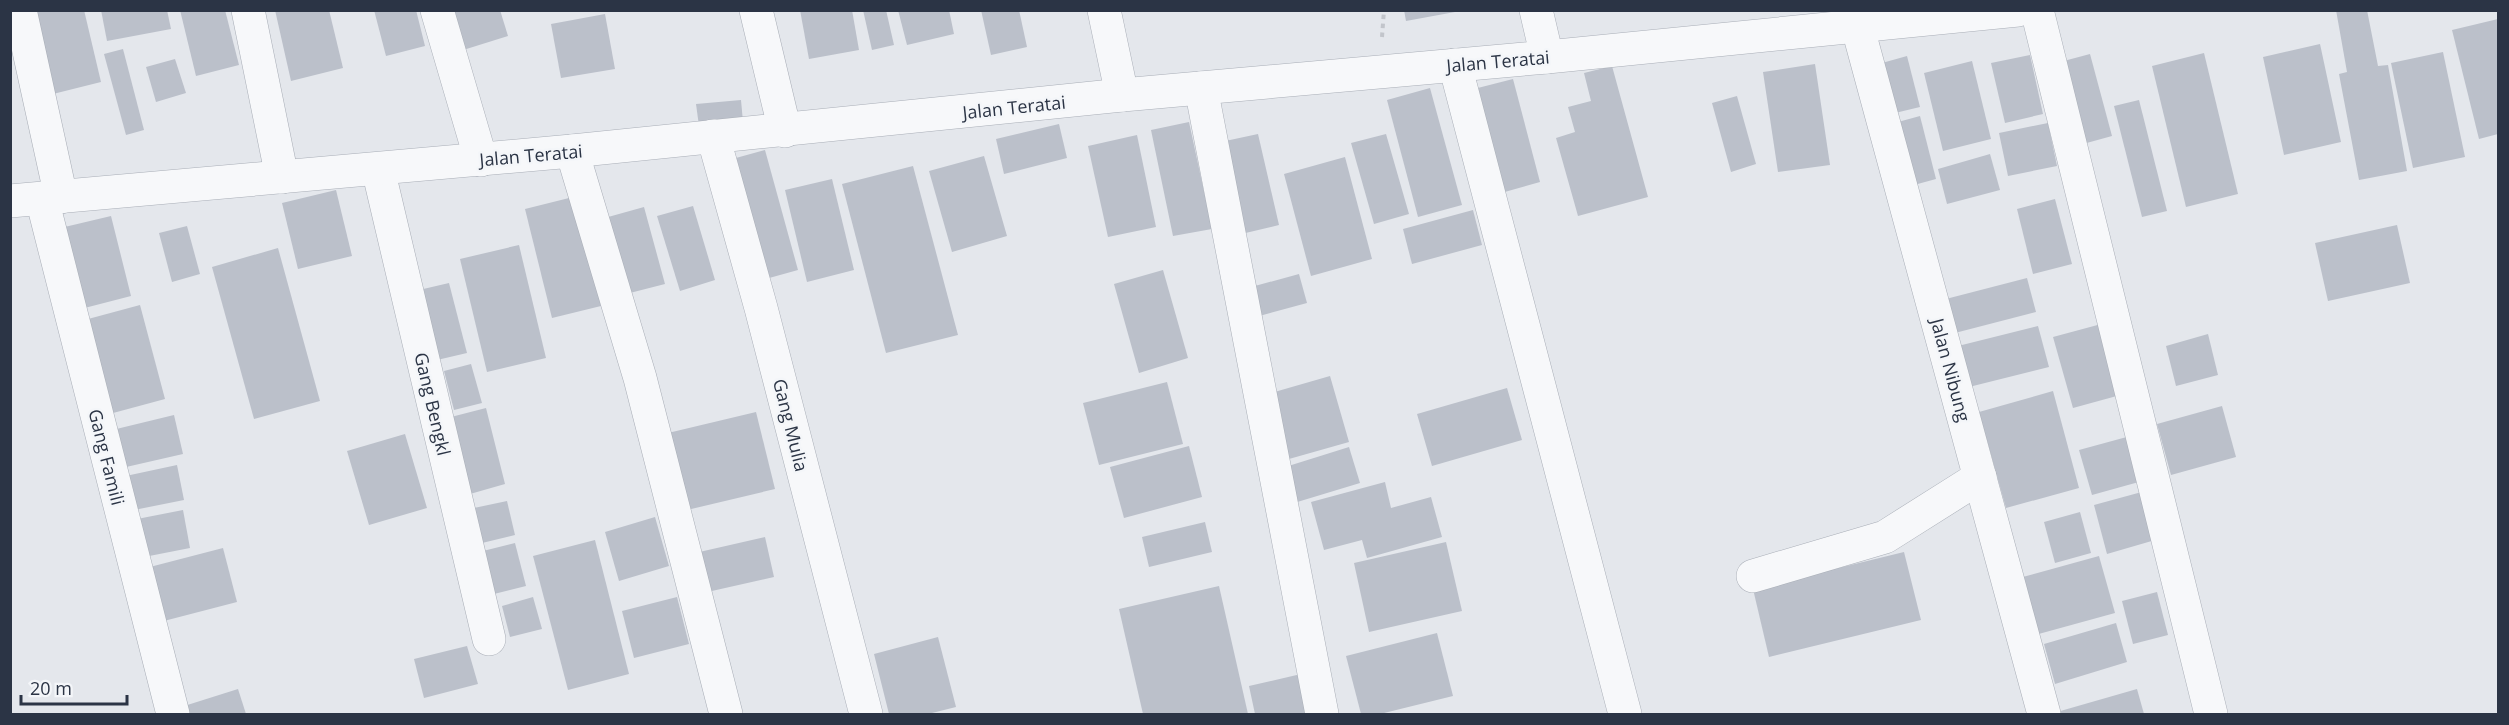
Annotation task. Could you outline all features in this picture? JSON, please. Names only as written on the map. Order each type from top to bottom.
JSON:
[{"type":"street","name":"Gang Famili","points":[[20,10],[38,199],[173,714]]},
{"type":"street","points":[[248,10],[282,177]]},
{"type":"street","points":[[437,10],[481,160]]},
{"type":"street","points":[[756,10],[785,131]]},
{"type":"street","points":[[1104,10],[1122,95]]},
{"type":"street","points":[[1536,10],[1546,57]]},
{"type":"street","name":"Jalan Teratai","points":[[38,199],[481,160],[713,136],[785,131],[1122,95],[1546,57],[1855,18],[2018,10]]},
{"type":"street","points":[[2037,10],[2211,714]]},
{"type":"street","name":"Jalan Nibung","points":[[1855,18],[2044,714]]},
{"type":"street","points":[[1455,65],[1625,714]]},
{"type":"street","points":[[1202,88],[1322,714]]},
{"type":"street","name":"Gang Mulia","points":[[713,136],[761,308],[866,714]]},
{"type":"street","points":[[572,151],[640,378],[726,714]]},
{"type":"street","name":"Gang Bengkl","points":[[378,169],[489,639]]},
{"type":"street","points":[[1753,576],[1885,537],[1980,477]]},
{"type":"building","points":[[24,10],[84,10],[101,82],[45,96]]},
{"type":"building","points":[[101,10],[167,10],[171,29],[107,41]]},
{"type":"building","points":[[180,10],[225,10],[239,65],[196,76]]},
{"type":"building","points":[[275,10],[329,10],[343,68],[291,81]]},
{"type":"building","points":[[374,10],[416,10],[425,46],[386,56]]},
{"type":"building","points":[[447,10],[500,10],[508,36],[460,51]]},
{"type":"building","points":[[800,10],[852,10],[859,50],[809,59]]},
{"type":"building","points":[[863,10],[886,10],[894,45],[872,50]]},
{"type":"building","points":[[898,10],[949,10],[954,34],[907,45]]},
{"type":"building","points":[[981,10],[1019,10],[1027,47],[991,55]]},
{"type":"building","points":[[1404,10],[1455,10],[1455,12],[1406,21]]},
{"type":"building","points":[[2336,10],[2367,10],[2378,66],[2388,65],[2407,171],[2359,180],[2339,74],[2347,72]]},
{"type":"building","points":[[605,14],[615,69],[561,78],[551,24]]},
{"type":"building","points":[[2498,19],[2498,134],[2479,139],[2452,30]]},
{"type":"building","points":[[2320,44],[2341,142],[2284,155],[2263,57]]},
{"type":"building","points":[[123,49],[144,130],[126,135],[104,54]]},
{"type":"building","points":[[2443,52],[2465,157],[2413,168],[2391,63]]},
{"type":"building","points":[[2204,53],[2238,194],[2186,207],[2152,66]]},
{"type":"building","points":[[2090,54],[2112,136],[2083,144],[2060,62]]},
{"type":"building","points":[[2030,55],[2043,114],[2005,123],[1991,63]]},
{"type":"building","points":[[1907,56],[1920,107],[1895,113],[1882,63]]},
{"type":"building","points":[[175,59],[186,93],[156,102],[146,67]]},
{"type":"building","points":[[1972,61],[1991,139],[1943,151],[1924,73]]},
{"type":"building","points":[[1815,64],[1830,165],[1778,172],[1763,72]]},
{"type":"building","points":[[1612,66],[1648,197],[1578,216],[1556,138],[1575,132],[1568,107],[1591,101],[1584,73]]},
{"type":"building","points":[[1513,79],[1540,182],[1494,195],[1466,91]]},
{"type":"building","points":[[1430,88],[1462,205],[1418,217],[1387,100]]},
{"type":"building","points":[[1737,96],[1756,164],[1731,172],[1712,103]]},
{"type":"building","points":[[741,100],[743,122],[699,126],[696,104]]},
{"type":"building","points":[[2139,100],[2167,211],[2142,217],[2114,106]]},
{"type":"building","points":[[1920,116],[1936,179],[1914,185],[1898,122]]},
{"type":"building","points":[[1189,122],[1212,229],[1173,236],[1151,130]]},
{"type":"building","points":[[2048,123],[2057,166],[2008,176],[1999,133]]},
{"type":"building","points":[[1059,124],[1067,158],[1004,174],[996,139]]},
{"type":"building","points":[[1258,134],[1279,225],[1237,235],[1216,143]]},
{"type":"building","points":[[1386,134],[1409,214],[1374,224],[1351,143]]},
{"type":"building","points":[[1137,135],[1156,227],[1108,237],[1088,146]]},
{"type":"building","points":[[765,150],[798,270],[758,281],[725,161]]},
{"type":"building","points":[[1990,154],[2000,190],[1947,204],[1938,169]]},
{"type":"building","points":[[984,156],[1007,236],[952,252],[929,171]]},
{"type":"building","points":[[1345,157],[1372,259],[1311,276],[1284,174]]},
{"type":"building","points":[[913,166],[958,335],[886,353],[842,184]]},
{"type":"building","points":[[832,179],[854,270],[807,282],[785,190]]},
{"type":"building","points":[[336,190],[352,256],[298,269],[282,203]]},
{"type":"building","points":[[573,197],[601,306],[552,318],[525,209]]},
{"type":"building","points":[[2055,199],[2072,264],[2033,274],[2017,209]]},
{"type":"building","points":[[693,206],[715,280],[680,291],[657,216]]},
{"type":"building","points":[[644,207],[665,284],[622,295],[601,219]]},
{"type":"building","points":[[1473,210],[1482,245],[1412,264],[1403,229]]},
{"type":"building","points":[[111,216],[131,296],[73,311],[52,230]]},
{"type":"building","points":[[2397,225],[2410,283],[2328,301],[2315,243]]},
{"type":"building","points":[[187,226],[200,274],[172,282],[159,233]]},
{"type":"building","points":[[519,245],[546,358],[487,372],[460,259]]},
{"type":"building","points":[[278,248],[320,401],[254,419],[212,267]]},
{"type":"building","points":[[1163,270],[1188,358],[1139,373],[1114,284]]},
{"type":"building","points":[[1299,274],[1307,303],[1252,318],[1244,289]]},
{"type":"building","points":[[2027,278],[2036,312],[1951,334],[1942,300]]},
{"type":"building","points":[[449,283],[467,353],[437,360],[419,290]]},
{"type":"building","points":[[140,305],[165,399],[102,416],[77,322]]},
{"type":"building","points":[[2105,323],[2124,394],[2073,408],[2053,337]]},
{"type":"building","points":[[2038,326],[2049,367],[1969,387],[1958,346]]},
{"type":"building","points":[[2208,334],[2218,375],[2176,386],[2166,346]]},
{"type":"building","points":[[471,364],[482,403],[454,410],[444,371]]},
{"type":"building","points":[[1330,376],[1349,442],[1289,459],[1271,393]]},
{"type":"building","points":[[1167,382],[1183,444],[1099,465],[1083,403]]},
{"type":"building","points":[[1507,388],[1522,440],[1432,466],[1417,414]]},
{"type":"building","points":[[2053,391],[2079,488],[2006,508],[1979,412]]},
{"type":"building","points":[[2222,406],[2236,457],[2171,475],[2157,424]]},
{"type":"building","points":[[486,408],[505,484],[470,494],[451,417]]},
{"type":"building","points":[[756,412],[775,489],[687,510],[668,433]]},
{"type":"building","points":[[174,415],[183,454],[113,470],[104,432]]},
{"type":"building","points":[[405,434],[427,508],[369,525],[347,451]]},
{"type":"building","points":[[2134,435],[2146,480],[2092,495],[2079,450]]},
{"type":"building","points":[[1189,446],[1202,497],[1124,518],[1110,467]]},
{"type":"building","points":[[1349,447],[1360,483],[1294,503],[1282,468]]},
{"type":"building","points":[[177,465],[184,500],[129,511],[121,477]]},
{"type":"building","points":[[1385,482],[1391,508],[1431,497],[1442,537],[1367,558],[1362,540],[1324,550],[1311,502]]},
{"type":"building","points":[[2149,490],[2162,538],[2107,554],[2094,505]]},
{"type":"building","points":[[507,501],[515,535],[482,543],[474,508]]},
{"type":"building","points":[[183,510],[190,548],[139,558],[132,520]]},
{"type":"building","points":[[2080,512],[2091,553],[2055,563],[2044,522]]},
{"type":"building","points":[[655,517],[669,566],[619,581],[605,532]]},
{"type":"building","points":[[1205,522],[1212,552],[1149,567],[1142,537]]},
{"type":"building","points":[[765,537],[774,577],[703,593],[695,553]]},
{"type":"building","points":[[595,540],[629,674],[568,690],[533,556]]},
{"type":"building","points":[[1446,542],[1462,611],[1369,632],[1354,563]]},
{"type":"building","points":[[515,543],[526,586],[494,594],[483,551]]},
{"type":"building","points":[[223,548],[237,602],[160,622],[146,568]]},
{"type":"building","points":[[1904,552],[1921,620],[1769,657],[1753,589]]},
{"type":"building","points":[[2099,556],[2115,613],[2035,635],[2019,578]]},
{"type":"building","points":[[1219,586],[1248,714],[1143,714],[1119,609]]},
{"type":"building","points":[[2157,592],[2168,635],[2133,644],[2122,601]]},
{"type":"building","points":[[533,597],[542,629],[510,637],[502,606]]},
{"type":"building","points":[[677,597],[689,644],[634,658],[622,611]]},
{"type":"building","points":[[2116,623],[2127,662],[2055,684],[2044,644]]},
{"type":"building","points":[[1437,633],[1453,696],[1380,714],[1361,714],[1346,656]]},
{"type":"building","points":[[938,637],[956,707],[928,714],[889,714],[874,654]]},
{"type":"building","points":[[467,646],[478,684],[424,698],[414,659]]},
{"type":"building","points":[[1301,674],[1310,714],[1255,714],[1249,686]]},
{"type":"building","points":[[238,689],[246,714],[183,714],[181,707]]},
{"type":"building","points":[[2137,689],[2144,714],[2050,714]]}]
